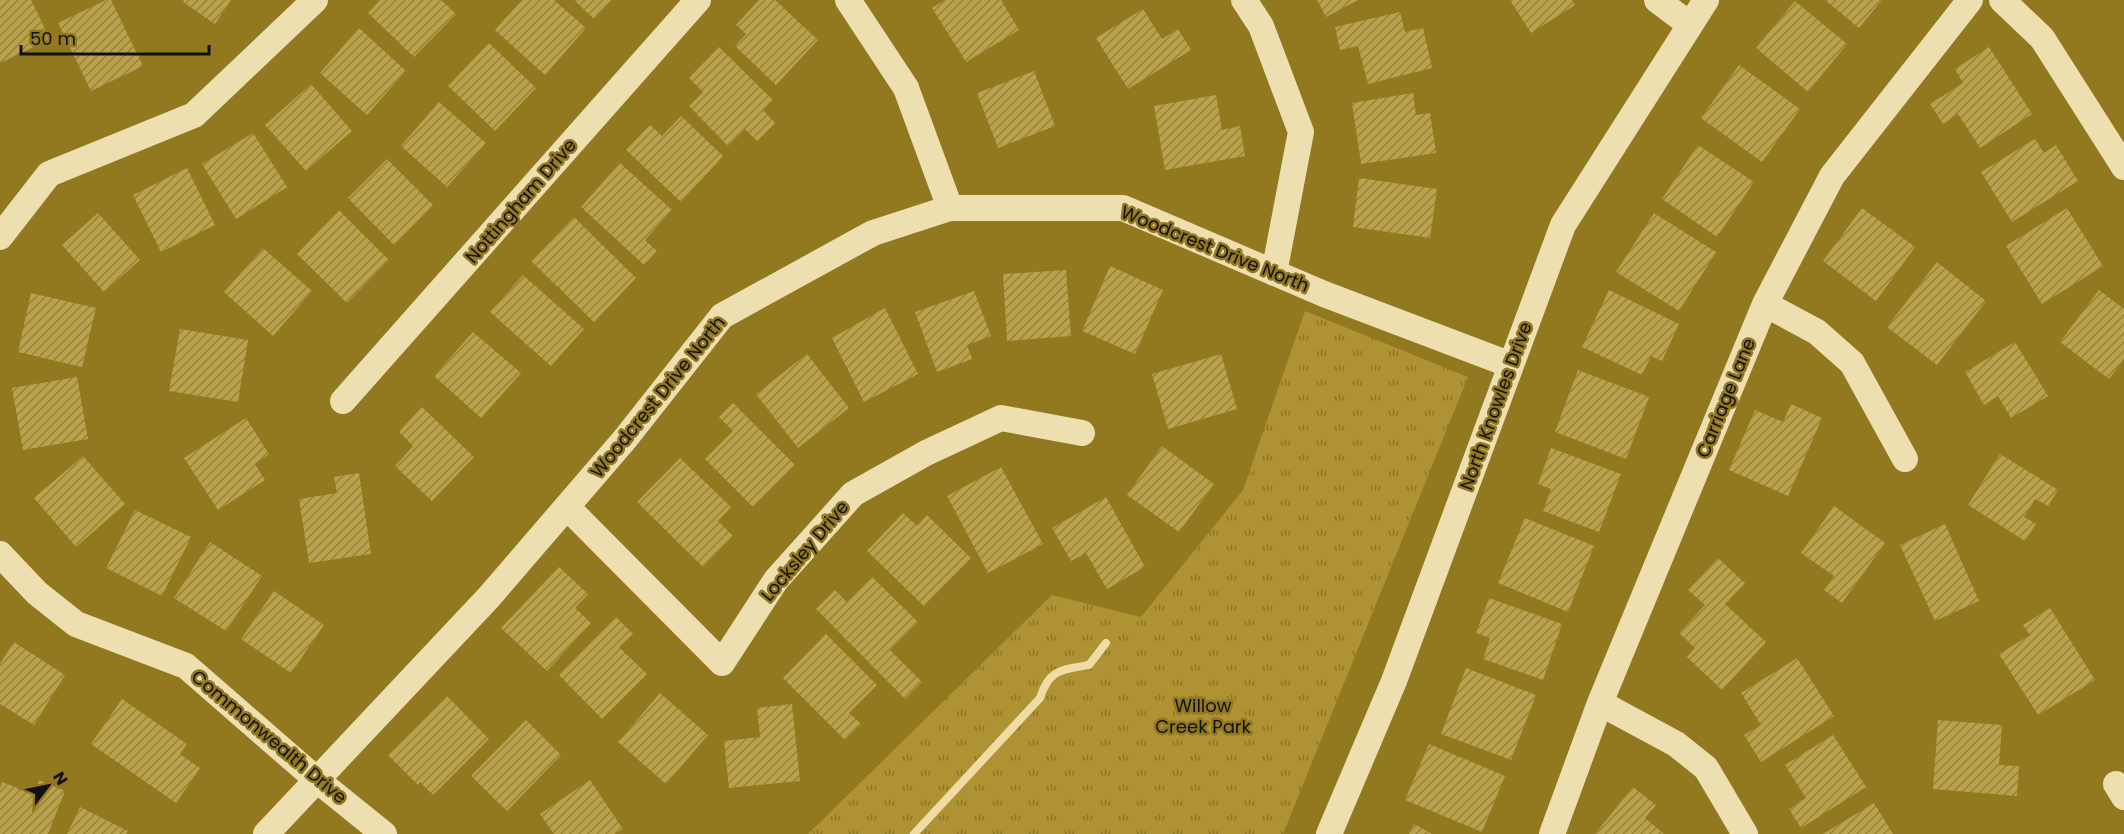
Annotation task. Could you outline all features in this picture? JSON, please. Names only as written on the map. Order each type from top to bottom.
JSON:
[{"type":"street","points":[[0,237],[49,174],[194,115],[315,0]]},
{"type":"street","name":"Nottingham Drive","points":[[343,401],[698,0]]},
{"type":"street","points":[[848,0],[906,88],[950,208]]},
{"type":"street","points":[[1244,0],[1261,26],[1301,132],[1274,273]]},
{"type":"street","points":[[1657,0],[1689,24]]},
{"type":"street","name":"North Knowles Drive","points":[[1329,834],[1394,681],[1563,225],[1706,0]]},
{"type":"street","name":"Carriage Lane","points":[[1552,834],[1600,703],[1764,304],[1832,176],[1970,0]]},
{"type":"street","points":[[2002,0],[2042,38],[2124,167]]},
{"type":"street","name":"Woodcrest Drive North","points":[[266,834],[489,597],[625,440],[722,316],[873,233],[950,208],[1123,208],[1324,294],[1511,364]]},
{"type":"street","points":[[1764,304],[1817,332],[1852,363],[1905,459]]},
{"type":"street","name":"Locksley Drive","points":[[567,507],[722,663],[776,580],[853,494],[926,453],[1001,418],[1082,433]]},
{"type":"street","name":"Commonwealth Drive","points":[[0,554],[37,593],[76,624],[186,666],[317,780],[384,834]]},
{"type":"street","points":[[1600,703],[1676,744],[1706,768],[1745,834]]},
{"type":"green space","name":"Willow Creek Park","points":[[1305,311],[1468,377],[1283,834],[808,834],[1052,595],[1141,617],[1243,490]]},
{"type":"building","points":[[0,0],[31,0],[50,39],[0,63]]},
{"type":"building","points":[[106,0],[111,0],[143,66],[91,91],[58,23]]},
{"type":"building","points":[[184,0],[231,0],[215,24],[183,2]]},
{"type":"building","points":[[380,0],[441,0],[456,14],[414,57],[368,13]]},
{"type":"building","points":[[522,0],[554,0],[586,28],[545,75],[495,30]]},
{"type":"building","points":[[574,0],[612,0],[594,19]]},
{"type":"building","points":[[759,0],[775,0],[818,40],[776,85],[735,46],[746,34],[736,25]]},
{"type":"building","points":[[945,0],[1001,0],[1019,30],[966,62],[932,8]]},
{"type":"building","points":[[1317,0],[1358,0],[1326,17]]},
{"type":"building","points":[[1510,0],[1572,0],[1575,5],[1531,33]]},
{"type":"building","points":[[1825,0],[1882,0],[1859,28]]},
{"type":"building","points":[[1795,1],[1847,44],[1808,92],[1756,48]]},
{"type":"building","points":[[1143,9],[1162,39],[1178,29],[1191,50],[1128,89],[1096,38]]},
{"type":"building","points":[[1400,12],[1405,32],[1423,28],[1432,68],[1368,84],[1358,46],[1340,50],[1335,27]]},
{"type":"building","points":[[359,28],[406,71],[367,115],[320,73]]},
{"type":"building","points":[[489,43],[536,88],[495,131],[448,86]]},
{"type":"building","points":[[719,47],[773,100],[763,110],[775,123],[757,141],[745,129],[728,146],[689,106],[703,92],[689,78]]},
{"type":"building","points":[[1989,47],[2032,114],[1980,148],[1958,114],[1943,124],[1930,104],[1963,83],[1955,69]]},
{"type":"building","points":[[1739,65],[1800,109],[1762,162],[1701,118]]},
{"type":"building","points":[[1034,71],[1055,126],[998,148],[977,93]]},
{"type":"building","points":[[311,84],[352,131],[306,171],[265,125]]},
{"type":"building","points":[[1413,93],[1416,115],[1430,113],[1436,153],[1361,164],[1352,103]]},
{"type":"building","points":[[1216,95],[1222,130],[1240,126],[1245,156],[1165,170],[1154,106]]},
{"type":"building","points":[[439,102],[486,143],[447,187],[401,146]]},
{"type":"building","points":[[681,116],[723,156],[681,202],[626,150],[650,125],[662,136]]},
{"type":"building","points":[[253,133],[287,187],[236,219],[202,164]]},
{"type":"building","points":[[2035,139],[2044,153],[2056,145],[2078,181],[2012,222],[1981,172]]},
{"type":"building","points":[[1698,145],[1754,182],[1717,237],[1662,199]]},
{"type":"building","points":[[387,159],[433,205],[394,245],[348,198]]},
{"type":"building","points":[[620,163],[672,210],[645,240],[657,251],[644,265],[581,207]]},
{"type":"building","points":[[187,168],[215,225],[161,252],[133,195]]},
{"type":"building","points":[[1359,178],[1437,189],[1430,238],[1353,227]]},
{"type":"building","points":[[1862,208],[1915,247],[1876,301],[1823,261]]},
{"type":"building","points":[[2067,208],[2103,266],[2042,304],[2006,246]]},
{"type":"building","points":[[339,210],[389,260],[347,303],[297,254]]},
{"type":"building","points":[[98,213],[140,260],[104,292],[62,245]]},
{"type":"building","points":[[1654,213],[1716,252],[1679,311],[1616,272]]},
{"type":"building","points":[[574,217],[636,278],[594,322],[531,261]]},
{"type":"building","points":[[263,248],[312,291],[273,336],[224,292]]},
{"type":"building","points":[[1937,262],[1986,301],[1937,365],[1887,327]]},
{"type":"building","points":[[1110,266],[1163,290],[1135,354],[1082,331]]},
{"type":"building","points":[[1066,270],[1071,336],[1007,341],[1003,274]]},
{"type":"building","points":[[523,275],[584,329],[551,366],[490,312]]},
{"type":"building","points":[[1609,290],[1679,324],[1662,361],[1651,356],[1642,375],[1582,347]]},
{"type":"building","points":[[2099,290],[2124,309],[2124,359],[2109,379],[2060,342]]},
{"type":"building","points":[[974,291],[991,336],[967,345],[972,359],[937,372],[915,312]]},
{"type":"building","points":[[31,293],[96,308],[82,367],[18,352]]},
{"type":"building","points":[[885,308],[918,374],[864,402],[832,338]]},
{"type":"building","points":[[180,329],[248,340],[238,402],[169,391]]},
{"type":"building","points":[[473,332],[521,373],[481,418],[434,376]]},
{"type":"building","points":[[2015,342],[2048,396],[2011,418],[1998,396],[1984,405],[1965,372]]},
{"type":"building","points":[[807,354],[849,408],[798,448],[756,394]]},
{"type":"building","points":[[1221,354],[1237,409],[1168,429],[1152,374]]},
{"type":"building","points":[[1578,370],[1649,397],[1626,459],[1555,432]]},
{"type":"building","points":[[77,377],[88,439],[23,450],[12,388]]},
{"type":"building","points":[[733,403],[795,465],[753,507],[705,459],[733,431],[719,417]]},
{"type":"building","points":[[1791,404],[1822,418],[1788,496],[1729,470],[1755,410],[1783,422]]},
{"type":"building","points":[[422,407],[474,457],[432,501],[395,466],[413,446],[399,432]]},
{"type":"building","points":[[246,418],[269,454],[255,464],[265,480],[218,510],[184,458]]},
{"type":"building","points":[[1162,446],[1214,484],[1179,532],[1127,495]]},
{"type":"building","points":[[1551,448],[1621,474],[1599,532],[1543,511],[1551,489],[1538,484]]},
{"type":"building","points":[[2000,454],[2058,490],[2048,506],[2035,499],[2024,517],[2036,524],[2025,541],[1968,505]]},
{"type":"building","points":[[83,456],[125,504],[76,547],[34,498]]},
{"type":"building","points":[[680,458],[731,507],[718,521],[733,536],[703,567],[637,502]]},
{"type":"building","points":[[1001,467],[1043,544],[988,573],[947,496]]},
{"type":"building","points":[[359,473],[371,554],[309,563],[299,499],[337,493],[334,477]]},
{"type":"building","points":[[1106,497],[1145,567],[1107,589],[1086,553],[1071,561],[1052,528]]},
{"type":"building","points":[[1834,506],[1885,543],[1842,603],[1824,590],[1834,576],[1801,553]]},
{"type":"building","points":[[135,510],[191,537],[162,596],[106,568]]},
{"type":"building","points":[[903,513],[917,526],[927,515],[971,558],[924,606],[867,551]]},
{"type":"building","points":[[1525,518],[1594,546],[1568,612],[1498,583]]},
{"type":"building","points":[[1945,524],[1979,601],[1935,621],[1900,545]]},
{"type":"building","points":[[210,542],[262,576],[226,631],[174,598]]},
{"type":"building","points":[[1718,558],[1745,583],[1725,604],[1766,642],[1722,690],[1687,657],[1695,648],[1679,633],[1705,605],[1688,590]]},
{"type":"building","points":[[559,567],[588,594],[575,608],[591,623],[547,671],[501,628]]},
{"type":"building","points":[[872,577],[918,622],[890,650],[922,682],[905,699],[816,609],[835,590],[847,602]]},
{"type":"building","points":[[274,591],[324,625],[291,673],[241,639]]},
{"type":"building","points":[[1489,598],[1562,624],[1543,680],[1483,659],[1490,638],[1476,633]]},
{"type":"building","points":[[2050,608],[2095,680],[2038,715],[1999,654],[2030,635],[2023,625]]},
{"type":"building","points":[[616,617],[633,634],[619,647],[647,674],[602,719],[559,675]]},
{"type":"building","points":[[826,634],[877,685],[849,713],[861,724],[845,740],[783,678]]},
{"type":"building","points":[[14,642],[65,675],[34,725],[0,704],[0,664]]},
{"type":"building","points":[[1797,658],[1834,716],[1761,762],[1744,735],[1761,725],[1741,693]]},
{"type":"building","points":[[1466,668],[1536,695],[1511,760],[1441,734]]},
{"type":"building","points":[[660,693],[708,735],[666,784],[618,742]]},
{"type":"building","points":[[447,696],[489,739],[433,795],[420,782],[418,785],[388,755]]},
{"type":"building","points":[[122,699],[187,744],[180,754],[200,768],[176,803],[91,744]]},
{"type":"building","points":[[792,704],[800,781],[729,788],[724,741],[760,737],[757,708]]},
{"type":"building","points":[[526,720],[561,755],[507,811],[471,776]]},
{"type":"building","points":[[1938,720],[2002,725],[1999,765],[2019,766],[2017,796],[1933,789]]},
{"type":"building","points":[[1833,735],[1866,787],[1801,828],[1789,809],[1806,798],[1785,765]]},
{"type":"building","points":[[1429,744],[1505,776],[1482,832],[1405,800]]},
{"type":"building","points":[[39,780],[65,791],[48,834],[0,834],[2,782],[34,794]]},
{"type":"building","points":[[590,780],[623,829],[615,834],[554,834],[540,814]]},
{"type":"building","points":[[1633,787],[1656,805],[1645,818],[1664,834],[1595,834]]},
{"type":"building","points":[[1874,803],[1893,834],[1823,834]]},
{"type":"building","points":[[80,807],[128,831],[126,834],[67,834]]},
{"type":"building","points":[[1414,824],[1432,834],[1409,834]]},
{"type":"waterway","points":[[914,834],[1040,698],[1052,676],[1057,672],[1089,665],[1106,643]]}]
